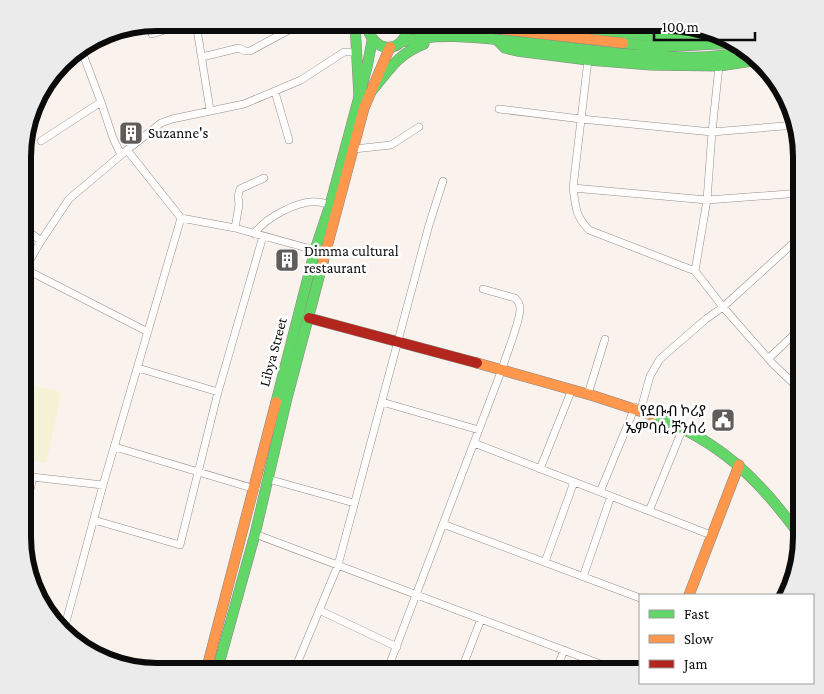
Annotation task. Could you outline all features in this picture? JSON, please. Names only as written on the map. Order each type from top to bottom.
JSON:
[{"type":"main road","points":[[355,32],[359,96]]},
{"type":"main road","points":[[368,32],[372,41],[383,47],[390,47],[420,37],[497,40],[671,57],[703,57],[737,53]]},
{"type":"main road","points":[[401,42],[408,32]]},
{"type":"main road","points":[[534,32],[659,47],[682,48],[724,45]]},
{"type":"main road","points":[[612,32],[681,38],[701,36]]},
{"type":"main road","points":[[370,93],[379,84],[391,65],[410,48],[461,38]]},
{"type":"main road","points":[[497,40],[505,48],[517,51],[588,60],[665,66],[719,66],[748,62]]},
{"type":"main road","name":"Libya Street","points":[[220,663],[256,534],[287,398],[309,318],[330,205],[367,67],[372,41]]},
{"type":"main road","name":"Libya Street","points":[[208,663],[254,489],[320,252],[354,149],[364,108],[390,47]]},
{"type":"main road","points":[[309,318],[397,343],[502,369],[638,408],[683,428],[739,465],[759,484],[793,527]]},
{"type":"main road","points":[[689,594],[739,465]]},
{"type":"street","points":[[198,32],[210,110]]},
{"type":"street","points":[[202,56],[240,48],[245,51],[250,50],[285,32]]},
{"type":"street","points":[[681,38],[682,33]]},
{"type":"street","points":[[31,258],[70,199],[161,123],[210,110],[244,104],[301,80],[344,52],[356,52]]},
{"type":"street","points":[[84,56],[113,138],[181,218],[235,228],[320,252]]},
{"type":"street","points":[[588,60],[573,188],[575,209],[580,220],[589,230],[695,271],[723,307],[793,383]]},
{"type":"street","points":[[695,271],[707,200],[719,66]]},
{"type":"street","points":[[274,92],[289,140]]},
{"type":"street","points":[[41,140],[101,102]]},
{"type":"street","points":[[499,109],[712,132],[788,126]]},
{"type":"street","points":[[354,149],[391,145],[419,127]]},
{"type":"street","points":[[235,228],[240,189],[264,178]]},
{"type":"street","points":[[297,663],[338,565],[442,181]]},
{"type":"street","points":[[573,188],[707,200],[792,194]]},
{"type":"street","points":[[254,234],[261,225],[290,208],[318,202],[330,205]]},
{"type":"street","points":[[66,623],[103,485],[181,218]]},
{"type":"street","points":[[31,234],[41,241]]},
{"type":"street","points":[[94,520],[180,545],[218,392],[263,236]]},
{"type":"street","points":[[600,492],[638,408],[650,376],[660,358],[723,307],[792,244]]},
{"type":"street","points":[[31,275],[148,332]]},
{"type":"street","points":[[390,663],[502,369],[518,319],[519,302],[515,298],[483,289]]},
{"type":"street","points":[[769,358],[792,336]]},
{"type":"street","points":[[588,394],[605,339]]},
{"type":"street","points":[[138,368],[218,392]]},
{"type":"street","points":[[540,469],[572,389]]},
{"type":"street","points":[[382,402],[479,430]]},
{"type":"street","points":[[649,511],[683,428]]},
{"type":"street","points":[[474,443],[711,535]]},
{"type":"street","points":[[115,447],[265,492]]},
{"type":"street","points":[[32,483],[33,478],[103,485]]},
{"type":"street","points":[[268,479],[354,503]]},
{"type":"street","points":[[545,562],[574,482]]},
{"type":"street","points":[[583,577],[611,496]]},
{"type":"street","points":[[443,524],[639,598]]},
{"type":"street","points":[[256,534],[596,662]]},
{"type":"street","points":[[319,610],[397,646]]},
{"type":"street","points":[[465,662],[480,619]]},
{"type":"street","points":[[559,662],[564,650]]},
{"type":"shaded area","points":[[32,386],[62,392],[46,463],[32,460]]},
{"type":"traffic: fast","points":[[355,32],[359,97]]},
{"type":"traffic: fast","points":[[368,32],[381,46],[388,47],[395,46],[407,32]]},
{"type":"traffic: fast","points":[[617,32],[661,37],[701,36]]},
{"type":"traffic: fast","points":[[401,42],[449,36],[659,56],[713,56],[737,53]]},
{"type":"traffic: fast","points":[[497,40],[505,48],[517,51],[588,60],[651,65],[719,66],[748,62]]},
{"type":"traffic: fast","points":[[276,402],[315,250],[330,205],[367,67],[372,41]]},
{"type":"traffic: fast","points":[[623,43],[659,47],[721,44]]},
{"type":"traffic: fast","points":[[370,93],[400,58],[424,44]]},
{"type":"traffic: fast","points":[[219,663],[255,534],[287,398],[323,262]]},
{"type":"traffic: fast","points":[[652,415],[698,437],[736,464],[770,497],[793,526]]},
{"type":"traffic: slow","points":[[526,32],[623,43]]},
{"type":"traffic: slow","points":[[323,262],[364,108],[390,47]]},
{"type":"traffic: slow","points":[[477,363],[594,396],[652,415]]},
{"type":"traffic: slow","points":[[208,663],[276,402]]},
{"type":"traffic: slow","points":[[689,594],[739,465]]},
{"type":"traffic: jam","points":[[309,318],[477,363]]},
{"type":"place","name":"Suzanne's","points":[[131,133]]},
{"type":"place","name":"Dimma cultural restaurant","points":[[287,260]]},
{"type":"place","name":"የደቡብ ኮሪያ ኤምባሲ ቻንሰሪ","points":[[723,420]]}]
